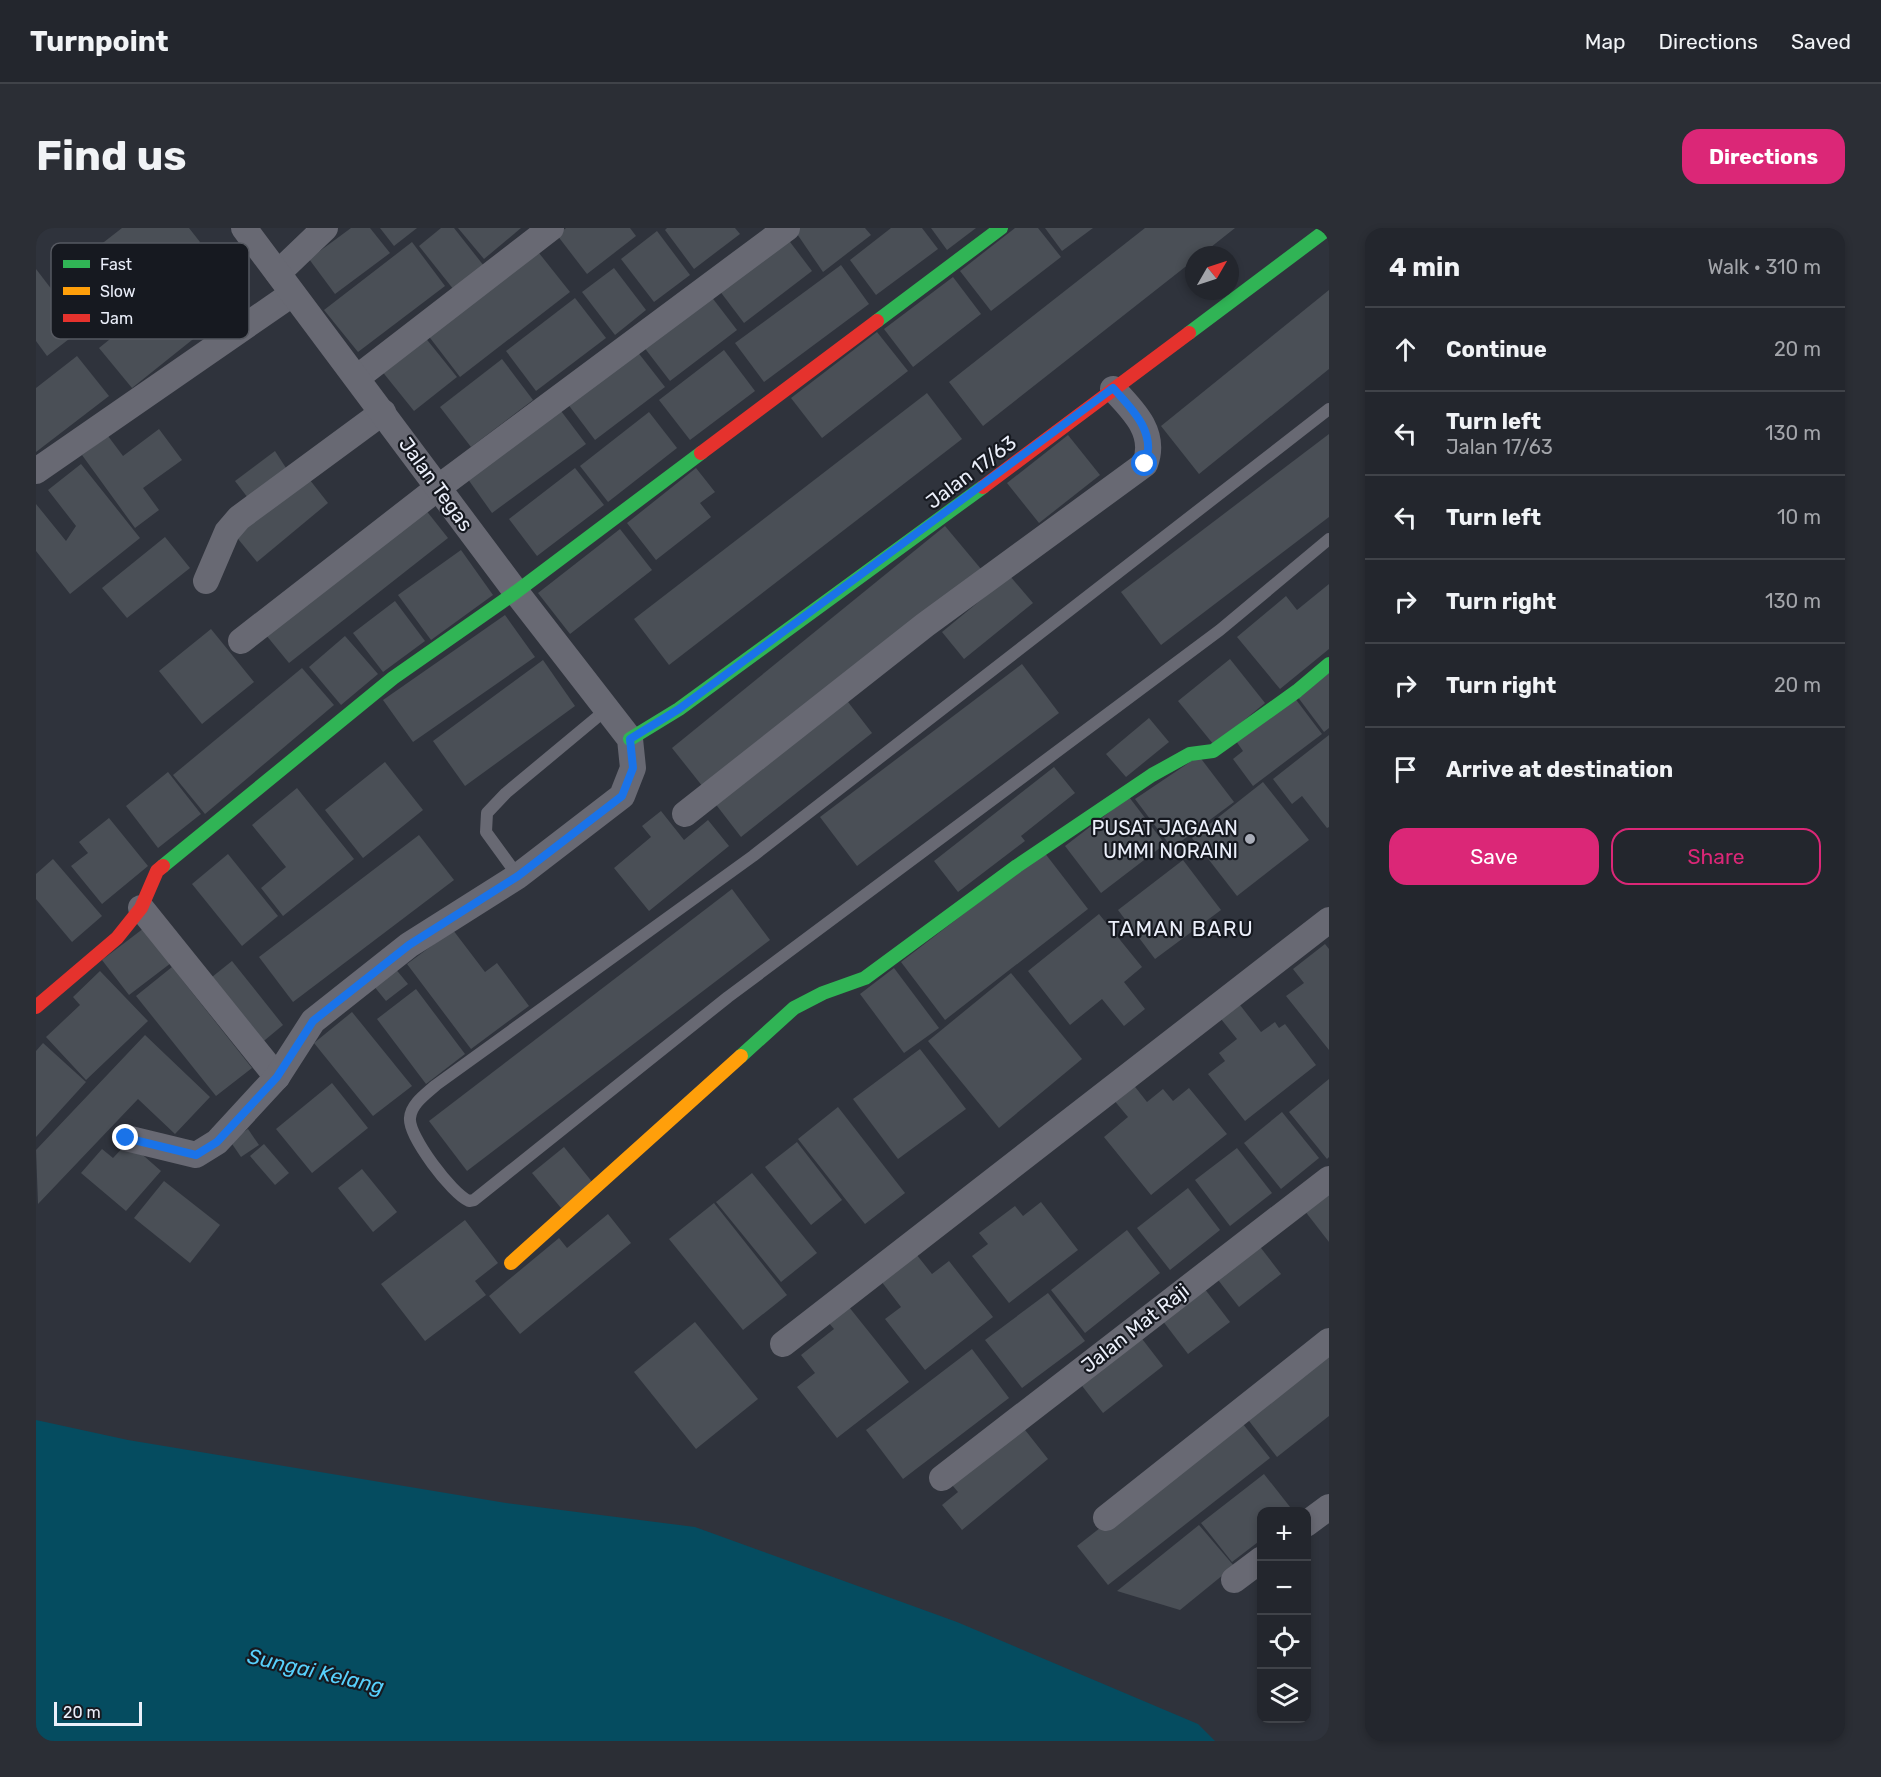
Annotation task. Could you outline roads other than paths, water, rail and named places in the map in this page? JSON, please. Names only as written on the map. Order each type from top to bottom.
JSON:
[{"type":"street","name":"Jalan Tegas","points":[[244,228],[292,294],[358,377],[516,592],[630,739]]},
{"type":"street","points":[[278,273],[325,228]]},
{"type":"street","points":[[358,377],[551,228]]},
{"type":"street","points":[[242,641],[439,487],[787,228]]},
{"type":"street","points":[[36,1007],[117,938],[141,908],[157,871],[393,678],[516,592],[1001,228]]},
{"type":"street","name":"Jalan 17/63","points":[[630,739],[679,709],[1329,228]]},
{"type":"street","points":[[249,324],[292,294]]},
{"type":"street","points":[[36,471],[227,339]]},
{"type":"street","points":[[685,814],[925,626],[1145,464],[1149,452],[1142,421],[1113,388]]},
{"type":"street","points":[[206,581],[227,532],[239,518],[383,412]]},
{"type":"street","points":[[511,1263],[794,1008],[823,993],[865,978],[1027,860],[1152,775],[1190,754],[1212,751],[1297,691],[1329,664]]},
{"type":"street","points":[[126,1138],[196,1155],[217,1142],[277,1077],[313,1021],[409,945],[518,876],[622,796],[633,768],[630,739]]},
{"type":"street","points":[[141,908],[277,1077]]},
{"type":"street","points":[[783,1344],[1329,920]]},
{"type":"street","name":"Jalan Mat Raji","points":[[942,1478],[1329,1179]]},
{"type":"street","points":[[1106,1518],[1329,1341]]},
{"type":"street","points":[[1311,1520],[1329,1507]]},
{"type":"street","points":[[1234,1580],[1259,1561]]},
{"type":"lane","points":[[1329,409],[753,855],[436,1085],[413,1108],[410,1118],[412,1132],[421,1147],[457,1194],[469,1201],[474,1200],[728,997],[1220,630],[1329,539]]},
{"type":"lane","points":[[518,876],[486,832],[487,813],[495,802],[607,709]]},
{"type":"water","name":"Sungai Kelang","points":[[36,1420],[128,1440],[506,1503],[695,1527],[957,1622],[1198,1724],[1215,1741],[36,1741]]},
{"type":"place","name":"PUSAT JAGAAN UMMI NORAINI","points":[[1250,839]]},
{"type":"district","name":"TAMAN BARU","points":[[1181,928]]}]
